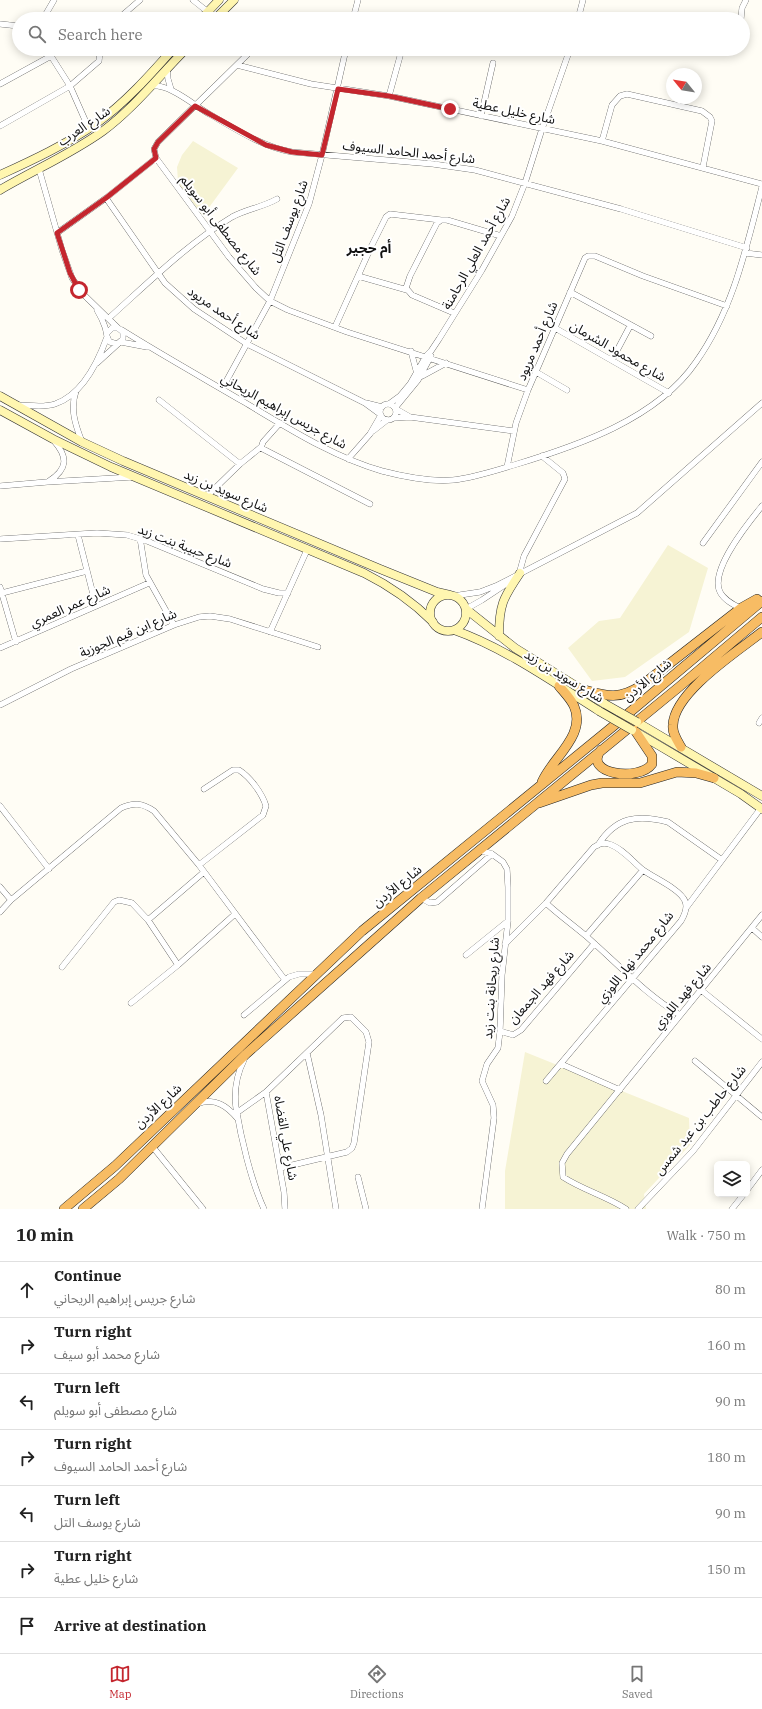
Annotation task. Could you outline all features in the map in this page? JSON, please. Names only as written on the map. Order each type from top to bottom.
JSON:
[{"type":"highway","points":[[580,689],[611,697],[630,693],[642,686],[762,596]]},
{"type":"highway","name":"شارع الأردن","points":[[64,1209],[115,1166],[315,974],[362,931],[611,728],[745,610],[762,601]]},
{"type":"highway","name":"شارع الأردن","points":[[83,1209],[119,1179],[246,1054],[421,898],[679,687],[762,617]]},
{"type":"highway","points":[[681,748],[673,732],[672,726],[676,712],[683,699],[705,677],[762,632]]},
{"type":"highway","points":[[541,785],[544,777],[570,741],[575,726],[576,715],[574,706],[559,686]]},
{"type":"highway","points":[[602,749],[597,758],[599,765],[603,768],[617,773],[629,774],[648,768],[652,764],[652,756],[634,731]]},
{"type":"highway","points":[[534,805],[591,785],[602,783],[640,783],[677,772],[696,773],[714,778]]},
{"type":"main road","points":[[208,12],[219,0]]},
{"type":"main road","points":[[222,12],[234,0]]},
{"type":"main road","name":"شارع العرب","points":[[0,175],[38,157],[88,129],[118,106],[166,56]]},
{"type":"main road","name":"شارع العرب","points":[[0,190],[39,169],[104,130],[123,114],[179,56]]},
{"type":"main road","name":"شارع سويد بن زيد","points":[[0,396],[82,442],[393,575],[437,592],[451,595]]},
{"type":"main road","name":"شارع سويد بن زيد","points":[[0,410],[53,439],[134,477],[343,564],[379,581],[408,599],[433,622]]},
{"type":"main road","points":[[499,636],[499,614],[501,604],[520,573]]},
{"type":"main road","points":[[451,595],[462,602],[466,609],[466,614],[462,624],[454,630],[444,630],[433,622],[431,611],[432,606],[439,598],[451,595]]},
{"type":"main road","name":"شارع سويد بن زيد","points":[[466,609],[499,636],[580,689],[762,796]]},
{"type":"main road","name":"شارع سويد بن زيد","points":[[454,630],[467,634],[499,651],[741,794],[762,808]]},
{"type":"street","points":[[46,12],[54,0]]},
{"type":"street","points":[[126,12],[140,0]]},
{"type":"street","points":[[193,0],[208,12]]},
{"type":"street","points":[[355,12],[358,0]]},
{"type":"street","points":[[580,12],[583,0]]},
{"type":"street","points":[[742,12],[743,1]]},
{"type":"street","points":[[0,24],[12,25]]},
{"type":"street","points":[[0,84],[52,56],[70,86],[88,129]]},
{"type":"street","points":[[0,126],[70,86],[99,61],[99,56]]},
{"type":"street","points":[[57,233],[106,198],[156,158],[154,149],[158,142],[246,56]]},
{"type":"street","name":"شارع يوسف التل","points":[[222,389],[270,301],[309,204],[338,89],[345,56]]},
{"type":"street","points":[[389,96],[400,56]]},
{"type":"street","name":"شارع أحمد العلي الرحامنة","points":[[396,409],[412,390],[431,351],[482,270],[515,210],[568,56]]},
{"type":"street","points":[[481,116],[493,64]]},
{"type":"street","name":"شارع خليل عطية","points":[[237,65],[311,84],[389,96],[602,141],[762,184]]},
{"type":"street","points":[[167,68],[171,89]]},
{"type":"street","name":"شارع أحمد الحامد السيوف","points":[[150,86],[161,86],[171,89],[195,106],[266,145],[292,152],[451,166],[493,174],[621,209],[762,255]]},
{"type":"street","points":[[602,141],[612,105],[620,96],[627,94],[702,111],[710,117],[712,121],[703,167]]},
{"type":"street","name":"شارع مصطفى أبو سويلم","points":[[156,158],[242,273],[270,301],[288,310],[335,328],[446,362],[528,390]]},
{"type":"street","name":"شارع جريس إبراهيم الريحاني","points":[[39,169],[57,233],[72,278],[79,290],[94,306],[120,329],[280,423],[348,459],[393,473],[424,479],[441,480],[453,480],[478,475],[542,456],[622,423],[647,409],[669,393],[684,379],[696,363],[710,341],[727,306],[746,250],[762,187]]},
{"type":"street","name":"شارع أحمد مريود","points":[[106,198],[158,274],[172,290],[194,309],[247,344],[306,375],[365,403],[380,414]]},
{"type":"street","points":[[108,318],[158,274],[210,232],[240,213],[269,204],[278,199]]},
{"type":"street","points":[[335,328],[386,217],[390,214],[446,220],[501,236]]},
{"type":"street","points":[[407,290],[407,284],[415,266],[437,223],[441,220]]},
{"type":"street","name":"شارع أحمد مريود","points":[[507,467],[514,431],[528,390],[556,328],[583,261],[588,256],[595,256],[727,306]]},
{"type":"street","points":[[358,276],[407,290],[412,295],[454,313]]},
{"type":"street","points":[[570,292],[630,326],[651,336]]},
{"type":"street","name":"شارع جريس إبراهيم الريحاني","points":[[94,306],[104,323],[107,335]]},
{"type":"street","points":[[612,360],[630,326]]},
{"type":"street","points":[[15,405],[53,404],[64,400],[76,390],[94,366],[120,343],[124,337],[120,329],[112,328],[107,335],[94,366]]},
{"type":"street","name":"شارع محمود الشرمان","points":[[556,328],[669,393]]},
{"type":"street","points":[[107,335],[111,343],[120,343]]},
{"type":"street","name":"شارع جريس إبراهيم الريحاني","points":[[120,343],[151,348]]},
{"type":"street","points":[[411,351],[419,375]]},
{"type":"street","name":"شارع أحمد العلي الرحامنة","points":[[389,404],[400,396],[419,375],[446,362]]},
{"type":"street","points":[[536,372],[567,390]]},
{"type":"street","points":[[76,390],[73,402],[73,416],[82,442]]},
{"type":"street","points":[[159,400],[240,464]]},
{"type":"street","name":"شارع أحمد مريود","points":[[365,403],[382,407]]},
{"type":"street","points":[[451,595],[480,592],[490,588],[637,513],[762,403]]},
{"type":"street","points":[[370,434],[382,407],[389,404],[410,417]]},
{"type":"street","points":[[394,418],[396,409]]},
{"type":"street","points":[[380,414],[387,420]]},
{"type":"street","points":[[348,459],[370,434],[387,420],[394,418],[410,417],[514,431]]},
{"type":"street","points":[[207,496],[240,464],[261,447],[263,442],[280,423]]},
{"type":"street","points":[[47,482],[59,474],[64,464],[62,451],[53,439]]},
{"type":"street","points":[[261,447],[370,504]]},
{"type":"street","points":[[466,609],[503,587],[520,573],[524,556],[565,479],[563,473],[542,456]]},
{"type":"street","points":[[703,543],[762,462]]},
{"type":"street","points":[[0,486],[134,477]]},
{"type":"street","points":[[745,610],[722,596],[718,587],[718,575],[731,548],[762,506]]},
{"type":"street","name":"شارع حبيبة بنت زيد","points":[[0,539],[116,533],[140,538],[263,589],[279,593],[288,593]]},
{"type":"street","points":[[78,535],[96,606]]},
{"type":"street","points":[[140,538],[143,560],[149,583],[174,625]]},
{"type":"street","points":[[270,632],[307,550]]},
{"type":"street","points":[[16,642],[1,590],[87,571]]},
{"type":"street","name":"شارع عمر العمري","points":[[0,648],[149,583]]},
{"type":"street","name":"شارع ابن قيم الجوزية","points":[[0,705],[71,669],[174,625],[199,617],[210,616],[230,620],[318,647]]},
{"type":"street","points":[[199,865],[263,815],[266,806],[262,796],[254,784],[239,770],[233,770],[204,789]]},
{"type":"street","points":[[0,912],[11,900],[121,808],[129,804],[137,803],[154,811],[199,865],[285,980]]},
{"type":"street","points":[[0,806],[49,869]]},
{"type":"street","points":[[686,908],[762,808]]},
{"type":"street","points":[[505,944],[546,903],[598,845],[606,832],[618,824],[636,818],[658,819],[672,824],[722,860]]},
{"type":"street","name":"شارع محمد نهار اللوزي","points":[[546,1081],[680,922],[686,908],[685,901],[679,894],[643,870],[612,846],[608,844],[598,845]]},
{"type":"street","name":"شارع ريحانة بنت زيد","points":[[479,850],[492,854],[503,862],[507,869],[508,921],[502,975],[498,1048],[487,1064],[482,1081],[493,1105],[494,1118],[482,1209]]},
{"type":"street","points":[[421,898],[430,903],[437,902],[492,854]]},
{"type":"street","points":[[586,936],[643,870]]},
{"type":"street","points":[[148,920],[204,872]]},
{"type":"street","points":[[0,887],[11,900]]},
{"type":"street","points":[[62,967],[114,902],[119,900],[132,903],[148,920],[178,966]]},
{"type":"street","points":[[546,903],[586,936],[657,1000],[680,1015]]},
{"type":"street","points":[[131,1003],[178,966],[235,914]]},
{"type":"street","name":"شارع فهد اللوزي","points":[[626,1209],[613,1200],[571,1182],[564,1177],[562,1172],[562,1163],[567,1154],[762,915]]},
{"type":"street","points":[[466,955],[508,921]]},
{"type":"street","points":[[752,928],[762,937]]},
{"type":"street","name":"شارع فهد الجمعان","points":[[500,1031],[509,1035],[516,1034],[521,1030],[594,944]]},
{"type":"street","points":[[244,1014],[285,980],[298,974],[315,974]]},
{"type":"street","points":[[701,990],[762,1040]]},
{"type":"street","name":"شارع علي القضاه","points":[[285,1209],[280,1168],[266,1092],[343,1018],[348,1017],[354,1019],[366,1032],[369,1042],[355,1138],[353,1146],[349,1151],[327,1158]]},
{"type":"street","points":[[307,1053],[321,1115],[336,1209]]},
{"type":"street","points":[[246,1054],[239,1070],[237,1080],[237,1115],[246,1154],[264,1209]]},
{"type":"street","points":[[695,1061],[762,1117]]},
{"type":"street","name":"شارع حاطب بن عبد شمس","points":[[638,1209],[693,1151],[762,1062]]},
{"type":"street","points":[[561,1064],[620,1090]]},
{"type":"street","points":[[237,1115],[266,1092]]},
{"type":"street","points":[[196,1104],[212,1101],[219,1102],[237,1115]]},
{"type":"street","points":[[152,1146],[203,1209]]},
{"type":"street","points":[[280,1168],[327,1158]]},
{"type":"street","points":[[750,1187],[760,1178],[762,1170]]},
{"type":"street","points":[[358,1177],[366,1209]]},
{"type":"street","points":[[732,1209],[742,1197]]},
{"type":"shaded area","points":[[193,141],[238,168],[202,217],[183,193],[178,181],[177,167],[182,155]]},
{"type":"shaded area","points":[[668,545],[708,568],[689,632],[625,677],[592,681],[568,648],[599,621],[620,618]]},
{"type":"shaded area","points":[[525,1052],[689,1118],[690,1145],[644,1194],[646,1209],[505,1209],[505,1171]]},
{"type":"district","name":"أم حجير","points":[[369,248]]},
{"type":"route","points":[[79,290],[66,264],[57,233],[106,198],[156,158],[154,153],[155,146],[195,106],[266,145],[292,152],[322,155],[338,89],[389,96],[450,109]]}]
